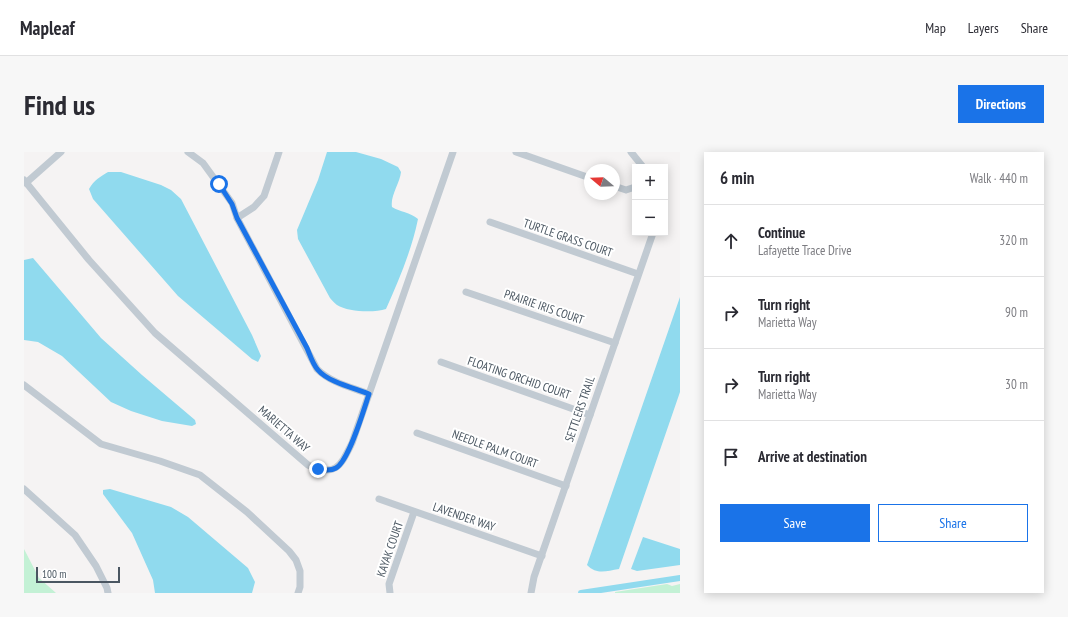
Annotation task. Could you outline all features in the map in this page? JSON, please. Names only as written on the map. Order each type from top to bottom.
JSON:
[{"type":"street","points":[[25,182],[61,152]]},
{"type":"street","points":[[188,152],[203,163],[232,204],[237,218],[317,369],[323,376],[369,394]]},
{"type":"street","points":[[237,218],[254,207],[264,196],[279,152]]},
{"type":"street","name":"MARIETTA WAY","points":[[25,182],[89,260],[155,333],[308,465],[325,470],[336,468],[343,461],[352,443],[452,152]]},
{"type":"street","points":[[516,152],[584,176]]},
{"type":"street","points":[[631,152],[641,164]]},
{"type":"street","points":[[620,188],[626,190],[632,188]]},
{"type":"street","name":"TURTLE GRASS COURT","points":[[490,222],[638,274]]},
{"type":"street","name":"SETTLERS TRAIL","points":[[531,593],[534,577],[652,236]]},
{"type":"street","name":"PRAIRIE IRIS COURT","points":[[466,292],[615,343]]},
{"type":"street","name":"FLOATING ORCHID COURT","points":[[441,362],[590,415]]},
{"type":"street","points":[[24,385],[101,444],[160,461],[200,476],[247,512],[289,550],[296,560],[300,571],[300,587],[298,593]]},
{"type":"street","name":"NEEDLE PALM COURT","points":[[417,433],[566,486]]},
{"type":"street","points":[[24,489],[75,535],[96,566],[108,593]]},
{"type":"street","name":"LAVENDER WAY","points":[[379,499],[542,556]]},
{"type":"street","name":"KAYAK COURT","points":[[390,593],[389,584],[414,512]]},
{"type":"green space","points":[[24,549],[39,578],[56,593],[24,593]]},
{"type":"green space","points":[[667,584],[672,586],[680,584],[680,593],[615,593],[615,592]]},
{"type":"water","points":[[327,152],[356,152],[381,159],[398,167],[401,172],[392,198],[392,207],[418,219],[409,253],[386,309],[361,311],[348,309],[336,304],[330,298],[298,239],[297,230],[318,180]]},
{"type":"water","points":[[108,172],[121,172],[161,185],[171,190],[181,199],[252,335],[261,356],[258,362],[252,359],[178,296],[93,199],[89,189],[95,181]]},
{"type":"water","points":[[33,258],[101,338],[195,420],[196,424],[192,426],[162,421],[131,411],[111,402],[62,356],[38,342],[24,340],[24,260]]},
{"type":"water","points":[[680,297],[680,392],[619,569],[602,572],[594,570],[587,565]]},
{"type":"water","points":[[110,489],[171,507],[188,517],[248,568],[255,582],[252,593],[155,593],[153,580],[132,533],[103,494],[103,490]]},
{"type":"water","points":[[643,537],[680,549],[680,565],[637,571],[631,569]]},
{"type":"waterway","points":[[581,593],[680,578]]},
{"type":"route","points":[[219,184],[232,204],[237,218],[317,369],[323,376],[369,394],[352,443],[343,461],[336,468],[325,470],[318,469]]}]
